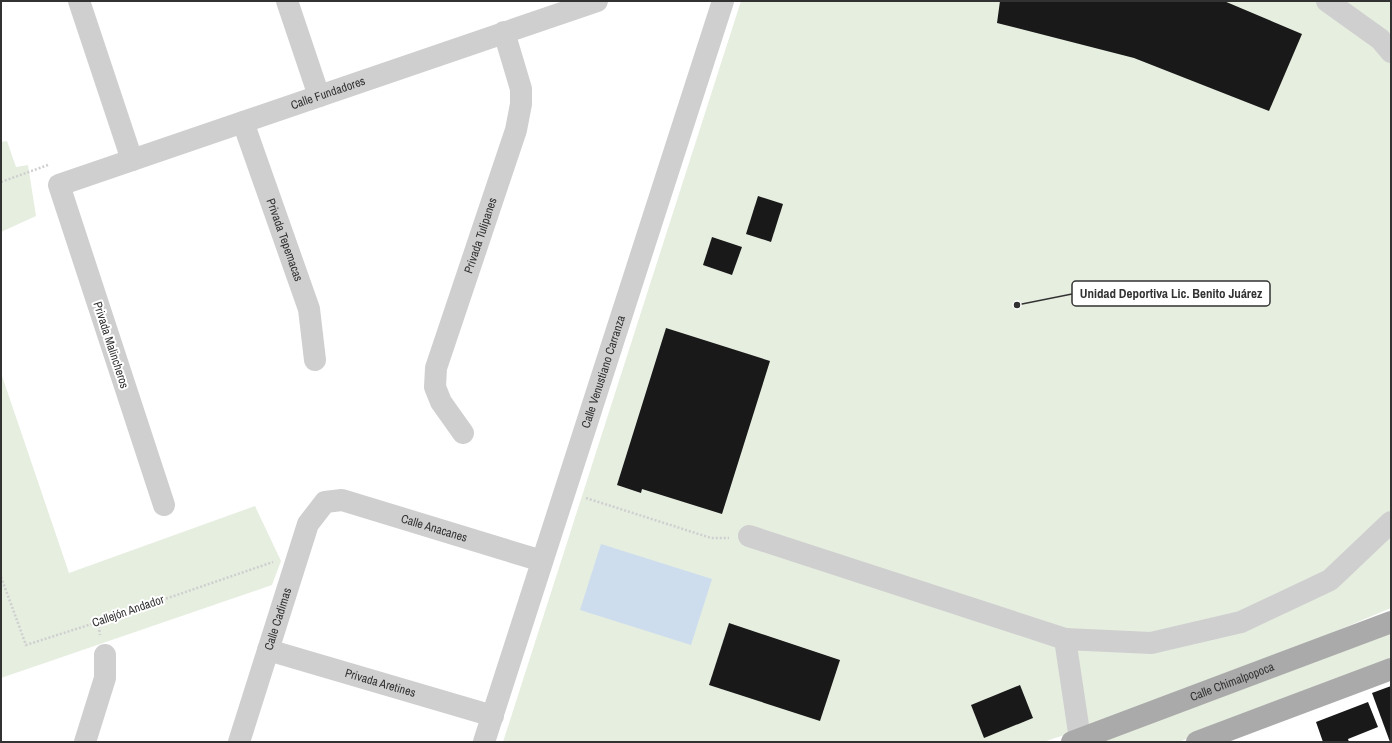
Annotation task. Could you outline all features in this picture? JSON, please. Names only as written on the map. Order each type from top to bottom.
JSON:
[{"type":"main road","name":"Calle Chimalpopoca","points":[[1076,740],[1391,622]]},
{"type":"main road","points":[[1197,742],[1391,670]]},
{"type":"street","points":[[79,1],[132,160]]},
{"type":"street","points":[[287,1],[319,96]]},
{"type":"street","name":"Calle Venustiano Carranza","points":[[484,742],[723,1]]},
{"type":"street","points":[[1326,1],[1380,39],[1391,52]]},
{"type":"street","name":"Calle Fundadores","points":[[59,185],[593,2]]},
{"type":"street","name":"Privada Tulipanes","points":[[463,433],[442,402],[435,387],[436,368],[516,130],[521,104],[521,89],[504,32]]},
{"type":"street","name":"Privada Tepemacas","points":[[243,122],[309,310],[315,360]]},
{"type":"street","name":"Privada Malincheros","points":[[59,185],[164,505]]},
{"type":"street","name":"Calle Anacanes","points":[[325,502],[342,500],[542,561]]},
{"type":"street","name":"Calle Cadimas","points":[[239,742],[308,524],[325,502]]},
{"type":"street","points":[[749,536],[1065,639],[1151,643],[1241,622],[1330,580],[1391,522]]},
{"type":"street","points":[[1065,639],[1076,740]]},
{"type":"street","name":"Privada Aretines","points":[[268,650],[492,716]]},
{"type":"street","points":[[85,742],[105,678],[105,655]]},
{"type":"path","points":[[565,492],[711,538],[749,536]]},
{"type":"path","name":"Callejón Andador","points":[[1,577],[26,645],[299,553]]},
{"type":"shaded area","points":[[741,1],[1391,1],[1391,608],[1170,701],[1043,742],[503,742]]},
{"type":"shaded area","points":[[7,141],[16,167],[28,165],[36,216],[1,232],[1,142]]},
{"type":"shaded area","points":[[1,373],[69,573],[255,506],[281,561],[272,585],[1,678]]},
{"type":"shaded area","points":[[1391,627],[1391,663],[1178,742],[1084,742]]},
{"type":"water","points":[[601,544],[712,579],[691,645],[580,610]]},
{"type":"building","points":[[1000,1],[1224,1],[1302,34],[1269,111],[1134,58],[997,23]]},
{"type":"building","points":[[758,196],[783,204],[771,242],[746,234]]},
{"type":"building","points":[[712,237],[742,247],[732,275],[703,265]]},
{"type":"building","points":[[666,328],[770,361],[722,514],[642,489],[641,493],[617,485]]},
{"type":"building","points":[[729,623],[840,660],[820,721],[709,685]]},
{"type":"building","points":[[1020,685],[1033,718],[984,738],[971,705]]},
{"type":"building","points":[[1391,686],[1391,742],[1390,742],[1372,693]]},
{"type":"building","points":[[1368,702],[1378,727],[1348,739],[1349,742],[1323,742],[1316,722]]},
{"type":"place","name":"Unidad Deportiva Lic. Benito Juárez","points":[[1017,305]]}]
